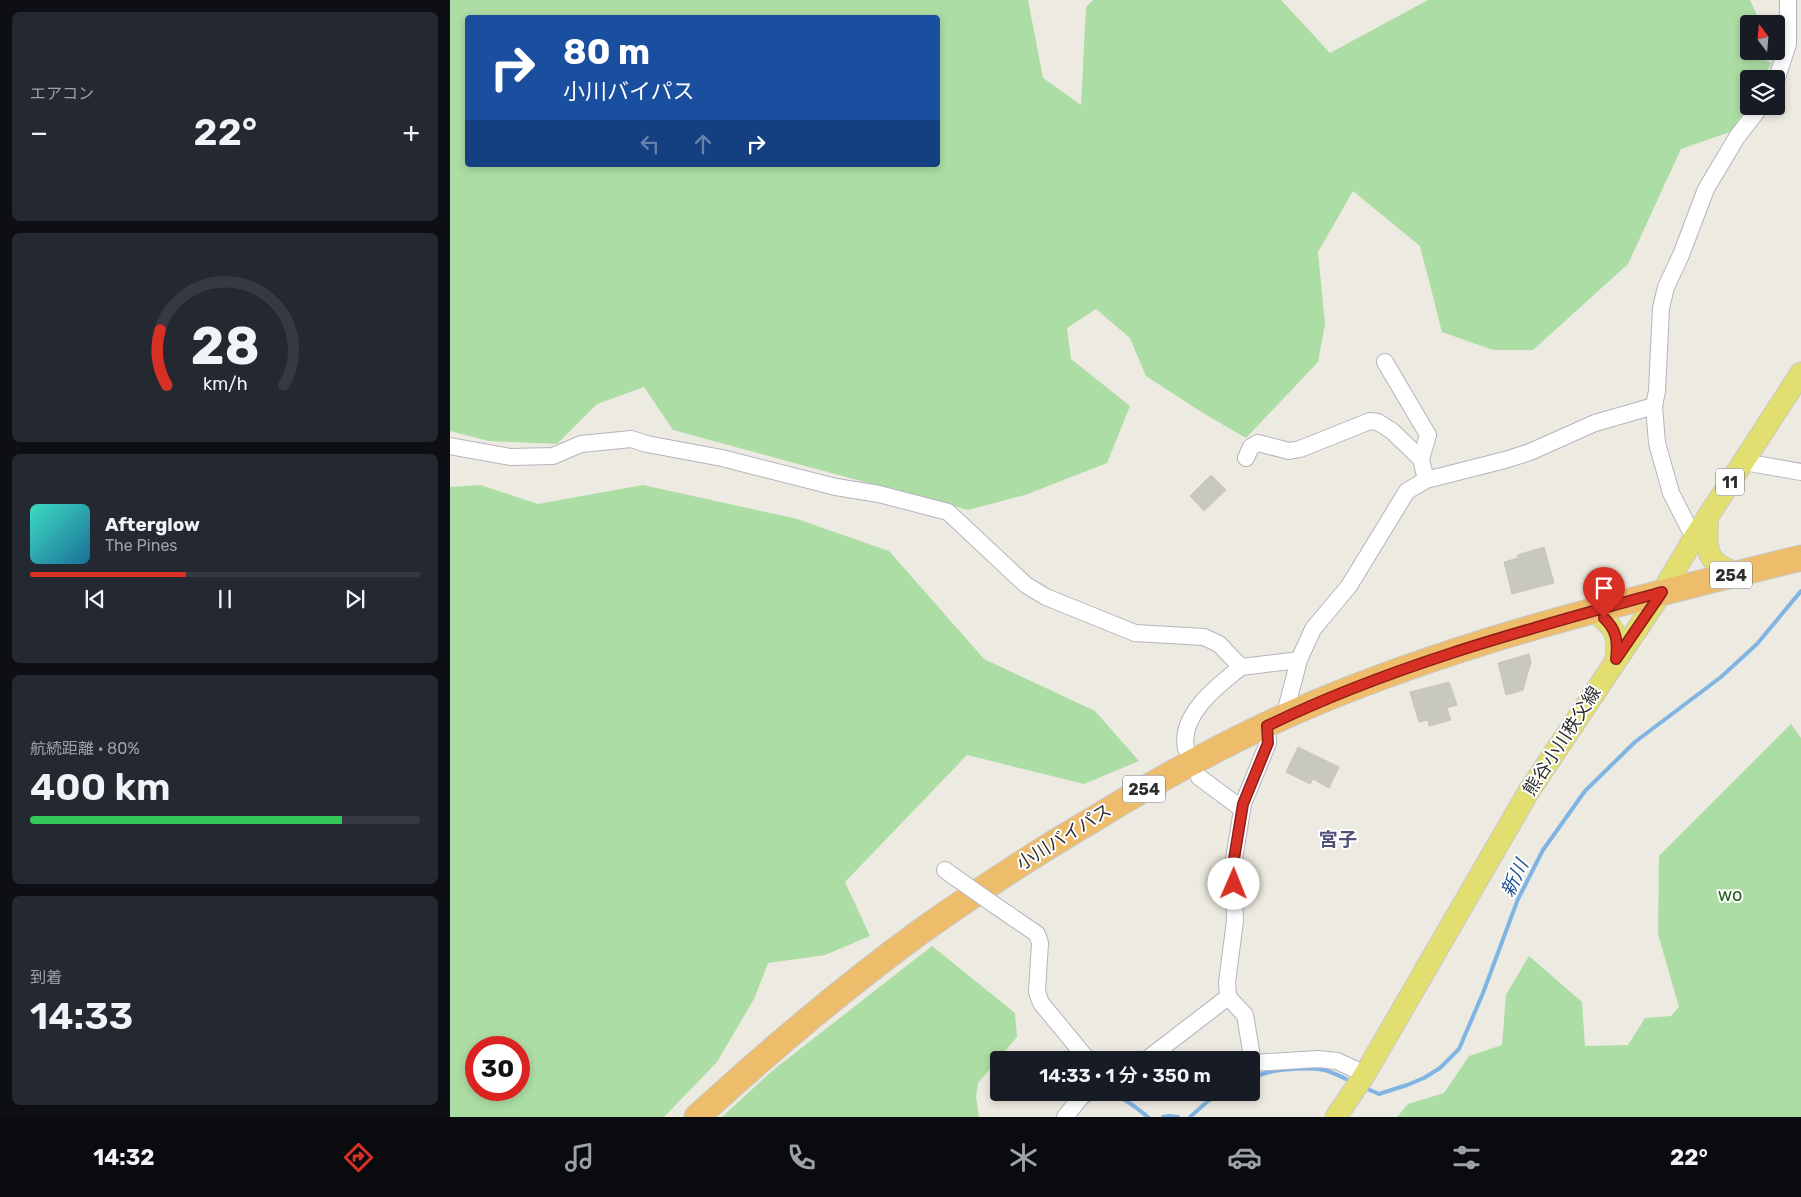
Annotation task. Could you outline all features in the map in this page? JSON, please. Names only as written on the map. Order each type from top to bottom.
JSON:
[{"type":"highway","name":"小川バイパス","points":[[697,1117],[785,1039],[849,986],[918,933],[1039,852],[1185,766],[1276,721],[1412,666],[1498,637],[1662,592],[1801,558]]},
{"type":"main road","name":"熊谷小川秩父線","points":[[1336,1117],[1365,1074],[1529,790],[1662,592],[1694,538],[1801,373]]},
{"type":"main road","points":[[1708,516],[1706,538],[1712,559],[1718,565],[1738,574]]},
{"type":"main road","points":[[1593,611],[1611,624],[1615,632],[1618,644],[1616,659]]},
{"type":"street","points":[[1780,70],[1788,44],[1788,0]]},
{"type":"street","points":[[1694,538],[1671,493],[1657,443],[1654,406],[1657,391],[1661,308],[1666,287],[1681,255],[1706,189],[1737,137],[1754,115]]},
{"type":"street","points":[[1385,362],[1428,435],[1421,459],[1426,480]]},
{"type":"street","points":[[1365,1074],[1337,1061],[1327,1060],[1253,1063],[1245,1015],[1228,997],[1227,982],[1235,921],[1233,865],[1242,809],[1253,777],[1313,629],[1349,586],[1407,491],[1426,480],[1530,452],[1595,423],[1654,406]]},
{"type":"street","points":[[1246,458],[1251,446],[1258,443],[1289,451],[1300,449],[1370,421],[1378,422],[1392,431],[1421,459]]},
{"type":"street","points":[[450,446],[510,457],[553,456],[582,444],[631,439],[647,444],[722,458],[836,487],[879,494],[948,512],[1026,586],[1046,597],[1135,633],[1204,637],[1219,644],[1241,667]]},
{"type":"street","points":[[1744,462],[1801,472]]},
{"type":"street","points":[[1186,749],[1185,731],[1194,714],[1221,684],[1241,667],[1300,660]]},
{"type":"street","points":[[1199,777],[1242,809]]},
{"type":"street","points":[[950,874],[1037,934],[1040,943],[1037,992],[1041,1002],[1081,1051]]},
{"type":"street","points":[[1158,1051],[1228,997]]},
{"type":"street","points":[[1065,1117],[1078,1101]]},
{"type":"green space","points":[[450,0],[1028,0],[1043,78],[1081,105],[1086,7],[1093,0],[1281,0],[1330,53],[1428,0],[1750,0],[1757,15],[1740,15],[1740,60],[1765,60],[1771,63],[1768,70],[1740,70],[1740,115],[1742,115],[1730,132],[1681,149],[1628,264],[1533,350],[1493,350],[1442,332],[1420,246],[1353,191],[1318,252],[1325,324],[1318,362],[1246,438],[1146,376],[1130,338],[1096,309],[1067,328],[1071,359],[1130,406],[1107,463],[1025,495],[968,510],[673,430],[644,387],[597,404],[557,444],[489,441],[450,431]]},
{"type":"green space","points":[[480,485],[538,504],[643,485],[797,519],[889,551],[984,659],[1095,711],[1139,761],[1084,784],[967,755],[845,882],[870,936],[825,955],[768,963],[754,999],[717,1062],[664,1117],[450,1117],[450,487]]},
{"type":"green space","name":"wo","points":[[1791,724],[1801,738],[1801,1117],[1397,1117],[1408,1104],[1444,1093],[1469,1056],[1502,1045],[1506,995],[1529,956],[1582,1002],[1585,1046],[1628,1045],[1645,1018],[1671,1016],[1679,1007],[1658,934],[1659,856]]},
{"type":"green space","points":[[932,946],[1015,1013],[1017,1037],[1005,1051],[990,1051],[990,1069],[978,1083],[976,1097],[979,1117],[722,1117],[772,1071]]},
{"type":"building","points":[[1211,475],[1226,490],[1204,511],[1190,496]]},
{"type":"building","points":[[1544,547],[1554,583],[1512,594],[1504,562],[1518,558],[1517,555]]},
{"type":"building","points":[[1529,654],[1531,662],[1523,690],[1506,695],[1498,663]]},
{"type":"building","points":[[1449,682],[1457,705],[1447,708],[1451,720],[1429,726],[1428,720],[1419,722],[1410,692]]},
{"type":"building","points":[[1298,747],[1339,767],[1329,788],[1313,779],[1310,784],[1286,772]]},
{"type":"waterway","name":"新川","points":[[1363,1087],[1379,1094],[1407,1085],[1424,1078],[1440,1068],[1459,1049],[1483,993],[1518,899],[1543,850],[1585,791],[1635,742],[1721,677],[1757,644],[1801,591]]},
{"type":"waterway","name":"新川","points":[[1260,1075],[1276,1071],[1316,1069],[1327,1071],[1352,1082]]},
{"type":"waterway","points":[[1086,1102],[1103,1094],[1111,1094],[1126,1101],[1148,1117]]},
{"type":"waterway","name":"新川","points":[[1190,1117],[1208,1101]]},
{"type":"waterway","points":[[1163,1117],[1178,1117]]},
{"type":"district","name":"宮子","points":[[1338,839]]},
{"type":"route","points":[[1234,884],[1233,865],[1243,804],[1268,743],[1267,726],[1356,687],[1412,666],[1498,637],[1662,592],[1616,659],[1618,644],[1615,632],[1611,624],[1604,618]]}]
